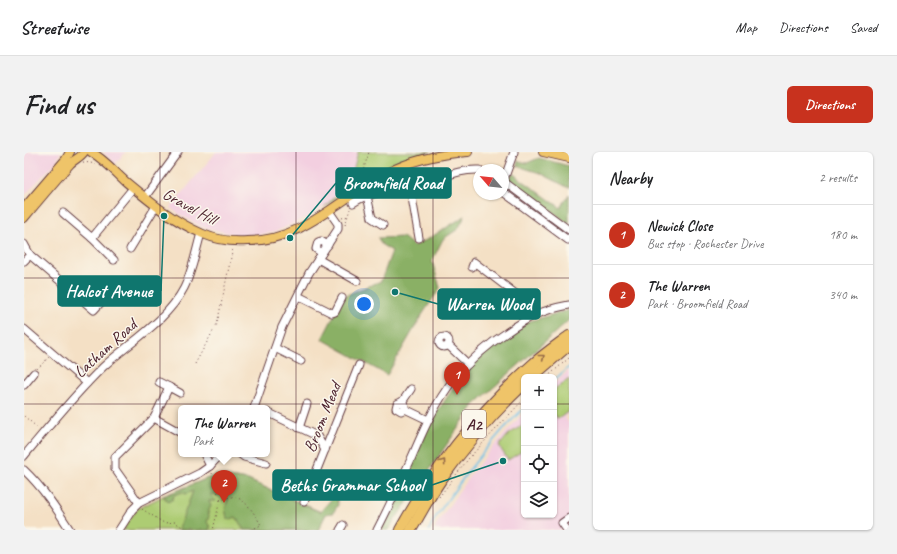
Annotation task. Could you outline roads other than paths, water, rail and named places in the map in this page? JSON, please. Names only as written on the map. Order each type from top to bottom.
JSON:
[{"type":"highway","name":"A2","points":[[400,530],[433,476],[475,422],[534,363],[569,336]]},
{"type":"highway","points":[[536,374],[569,346]]},
{"type":"highway","points":[[543,374],[569,352]]},
{"type":"highway","name":"A2","points":[[411,530],[433,500],[440,481],[468,444],[494,414],[521,387]]},
{"type":"highway","points":[[433,500],[488,427],[521,394]]},
{"type":"main road","points":[[24,208],[66,159],[70,152],[72,156],[81,155]]},
{"type":"main road","name":"Gravel Hill","points":[[91,152],[99,156],[133,188],[175,219],[201,233],[234,242],[262,241],[281,237],[301,228],[329,211],[366,185],[401,166],[426,159],[468,152]]},
{"type":"main road","points":[[543,152],[569,158]]},
{"type":"main road","points":[[24,218],[81,155]]},
{"type":"main road","name":"Gravel Hill","points":[[81,155],[104,162]]},
{"type":"street","points":[[509,166],[514,152]]},
{"type":"street","points":[[145,197],[178,153]]},
{"type":"street","points":[[353,203],[367,196],[463,171],[473,170]]},
{"type":"street","points":[[410,186],[419,238]]},
{"type":"street","points":[[509,186],[569,230]]},
{"type":"street","points":[[92,238],[133,188]]},
{"type":"street","points":[[367,196],[372,218],[383,225]]},
{"type":"street","points":[[509,196],[569,240]]},
{"type":"street","points":[[130,249],[156,206]]},
{"type":"street","points":[[257,405],[282,327],[309,273],[338,229],[338,224],[329,211]]},
{"type":"street","points":[[63,213],[92,238],[114,260]]},
{"type":"street","name":"Latham Road","points":[[24,456],[87,383],[150,328],[179,296],[187,282],[201,233]]},
{"type":"street","points":[[24,244],[30,255],[94,310],[115,288],[117,287],[119,290]]},
{"type":"street","points":[[24,261],[30,255]]},
{"type":"street","points":[[320,256],[357,281]]},
{"type":"street","points":[[472,267],[474,262],[534,308],[537,314]]},
{"type":"street","points":[[298,296],[332,313],[335,312],[342,298]]},
{"type":"street","points":[[377,530],[393,499],[428,420],[454,380],[468,364],[498,338],[525,320],[552,308],[569,306]]},
{"type":"street","points":[[24,329],[87,383]]},
{"type":"street","points":[[448,345],[468,364]]},
{"type":"street","points":[[274,348],[301,361]]},
{"type":"street","name":"Broom Mead","points":[[304,502],[359,365]]},
{"type":"street","points":[[24,385],[34,373]]},
{"type":"street","points":[[159,382],[180,393]]},
{"type":"street","points":[[138,504],[115,469],[115,457],[154,418],[169,387]]},
{"type":"street","points":[[411,389],[403,406],[428,420]]},
{"type":"street","points":[[299,428],[307,404]]},
{"type":"street","points":[[270,414],[317,436],[331,434]]},
{"type":"street","points":[[154,418],[178,430]]},
{"type":"street","points":[[317,436],[325,450]]},
{"type":"street","points":[[206,457],[211,468]]},
{"type":"street","points":[[119,530],[132,510],[138,504],[211,468],[219,457]]},
{"type":"street","points":[[244,457],[266,463]]},
{"type":"street","points":[[24,470],[39,484],[70,530]]},
{"type":"street","points":[[369,487],[393,499]]},
{"type":"street","points":[[567,530],[562,523],[569,518]]},
{"type":"waterway","points":[[557,377],[569,367]]},
{"type":"waterway","points":[[429,530],[457,486],[494,440],[522,410]]},
{"type":"place","name":"Halcot Avenue","points":[[164,216]]},
{"type":"place","name":"Broomfield Road","points":[[290,238]]},
{"type":"place","name":"Warren Wood","points":[[395,292]]},
{"type":"place","name":"Newick Close","points":[[457,395]]},
{"type":"place","name":"Beths Grammar School","points":[[503,461]]},
{"type":"place","name":"The Warren","points":[[224,503]]}]
